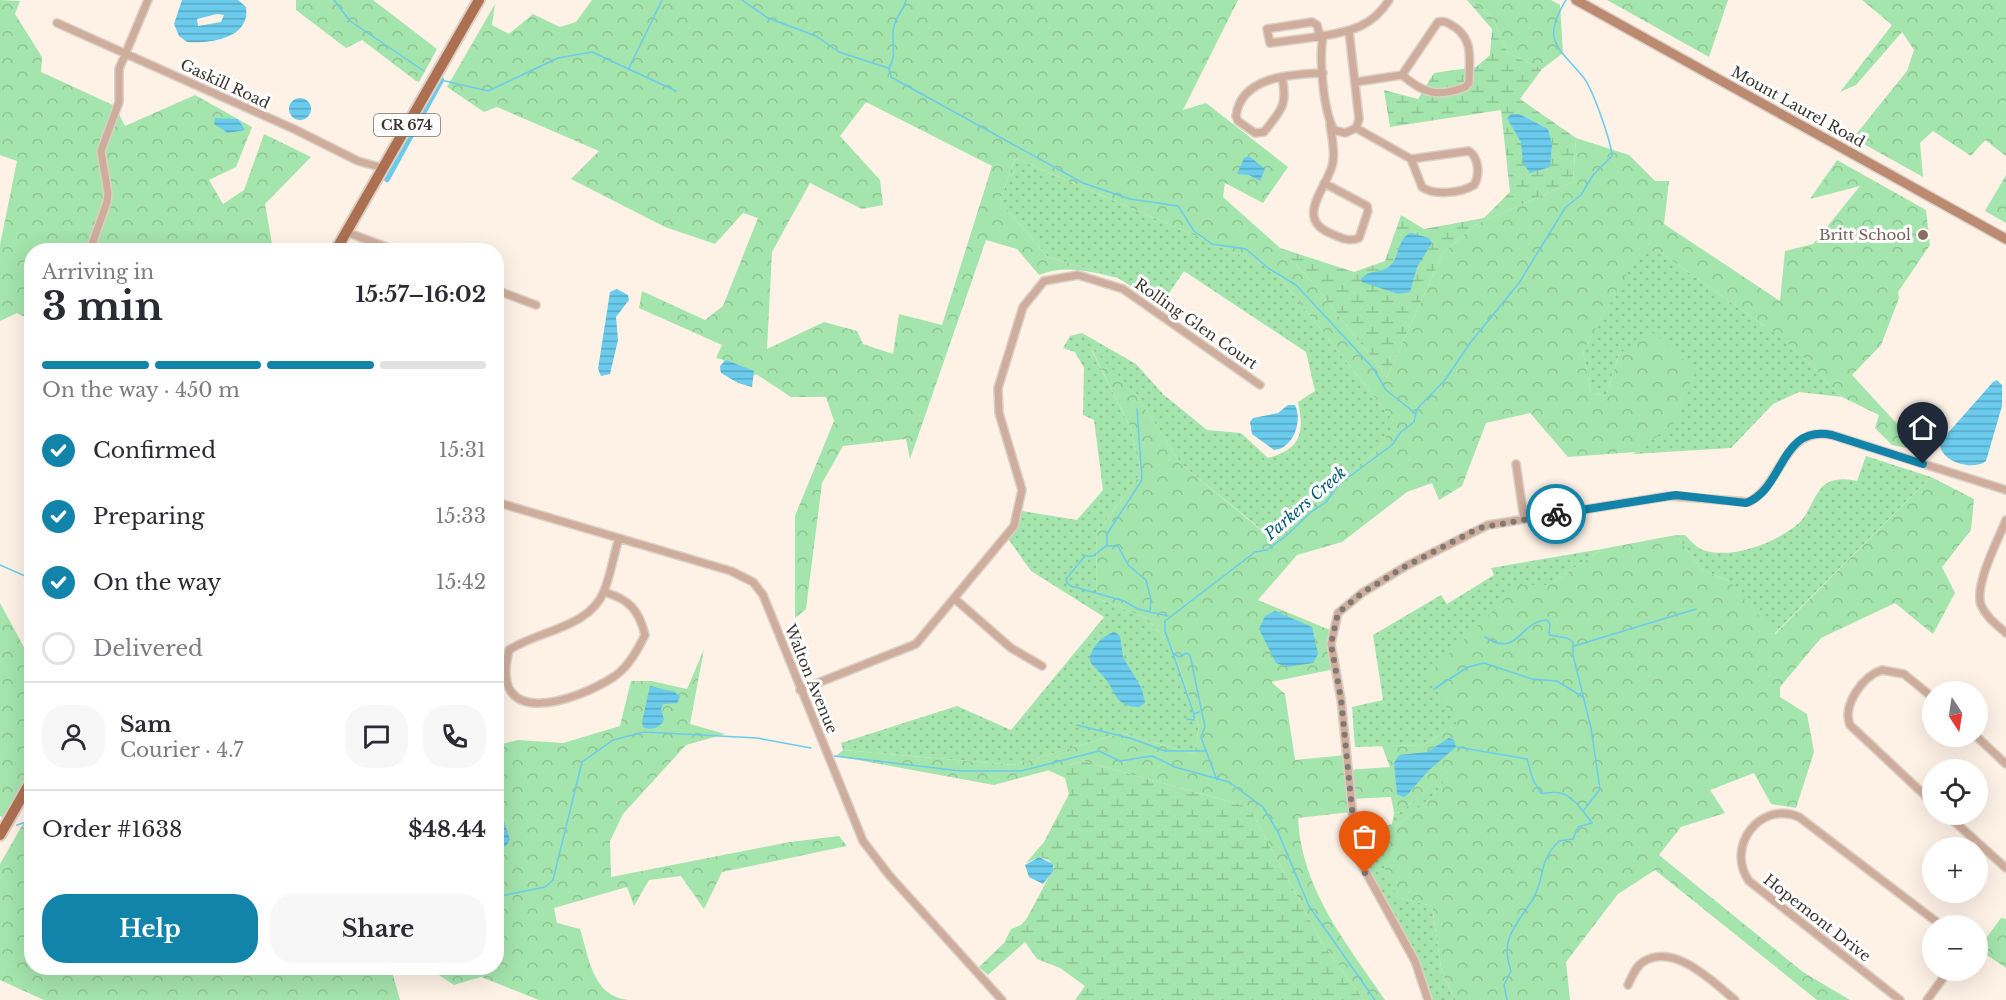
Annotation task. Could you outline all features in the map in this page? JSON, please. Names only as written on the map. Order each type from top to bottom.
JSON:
[{"type":"main road","name":"CR 674","points":[[340,243],[479,0]]},
{"type":"main road","name":"Mount Laurel Road","points":[[1576,0],[2006,239]]},
{"type":"main road","points":[[0,835],[24,793]]},
{"type":"street","points":[[92,243],[108,193],[101,151],[117,112],[118,79],[125,53],[148,0]]},
{"type":"street","points":[[1324,183],[1367,206],[1368,211],[1359,238],[1349,240],[1329,233],[1316,224],[1313,208],[1334,158],[1323,73],[1321,36],[1317,25],[1312,22],[1267,29],[1270,43],[1321,36],[1349,31],[1373,20],[1389,0]]},
{"type":"street","points":[[1356,82],[1402,75],[1438,22],[1445,21],[1465,35],[1469,59],[1469,83],[1465,87],[1427,93],[1402,75]]},
{"type":"street","name":"Gaskill Road","points":[[57,23],[294,129],[358,161],[383,168]]},
{"type":"street","points":[[1330,122],[1339,132],[1351,132],[1356,128],[1359,112],[1349,31]]},
{"type":"street","points":[[1282,77],[1286,94],[1284,106],[1264,132],[1255,133],[1238,120],[1237,110],[1256,86],[1266,79],[1282,77],[1323,73]]},
{"type":"street","points":[[1356,128],[1411,159],[1469,151],[1476,158],[1477,181],[1464,190],[1438,192],[1426,190],[1419,182],[1411,159]]},
{"type":"street","points":[[346,232],[375,243]]},
{"type":"street","name":"Rolling Glen Court","points":[[800,690],[916,644],[956,599],[1014,526],[1022,490],[999,413],[998,388],[1023,307],[1044,281],[1078,275],[1123,290],[1260,385]]},
{"type":"street","points":[[504,293],[536,305]]},
{"type":"street","points":[[1428,1000],[1415,961],[1357,856],[1332,632],[1341,609],[1406,566],[1479,528],[1524,518],[1676,495],[1746,503],[1765,488],[1795,443],[1804,437],[1818,433],[1832,435],[2006,490]]},
{"type":"street","points":[[1516,464],[1524,518]]},
{"type":"street","name":"Walton Avenue","points":[[504,504],[731,571],[753,582],[763,595],[865,845],[883,869],[1002,1000]]},
{"type":"street","points":[[2006,520],[1981,584],[1979,596],[1985,613],[2006,633]]},
{"type":"street","points":[[604,592],[623,598],[633,605],[638,613],[645,635],[636,652],[616,675],[557,703],[531,704],[515,697],[508,689],[504,675],[508,650],[525,639],[559,628],[586,614],[604,592],[619,538]]},
{"type":"street","points":[[956,599],[1011,648],[1042,666]]},
{"type":"street","points":[[1922,688],[1909,677],[1894,671],[1882,670],[1864,683],[1850,703],[1847,715],[1850,725],[1922,793]]},
{"type":"street","points":[[1988,747],[2006,764]]},
{"type":"street","name":"Hopemont Drive","points":[[1900,1000],[1749,881],[1740,863],[1740,853],[1747,834],[1761,818],[1770,814],[1780,812],[1799,817],[1928,915]]},
{"type":"street","points":[[1958,825],[2006,868]]},
{"type":"street","points":[[1628,985],[1638,966],[1644,960],[1668,958],[1693,968],[1735,1000]]},
{"type":"street","points":[[1927,1000],[1940,981]]},
{"type":"green space","points":[[0,0],[20,1],[15,14],[42,57],[41,72],[115,106],[125,126],[195,95],[252,127],[236,167],[209,180],[223,204],[244,190],[264,134],[311,157],[265,204],[272,243],[24,243],[24,316],[17,313],[0,321],[0,245],[17,161],[0,155]]},
{"type":"green space","points":[[296,0],[373,0],[437,49],[419,82],[416,81],[362,40],[346,48],[296,10]]},
{"type":"green space","points":[[592,0],[1238,0],[1183,110],[1206,103],[1288,167],[1263,203],[1225,183],[1223,197],[1280,248],[1312,282],[1387,377],[1443,253],[1475,225],[1573,182],[1576,138],[1629,155],[1655,181],[1669,181],[1664,224],[1780,301],[1785,251],[1813,244],[1860,186],[1810,199],[1837,160],[1926,210],[1930,245],[1898,292],[1899,298],[1881,345],[1852,375],[1922,451],[1892,445],[1875,428],[1879,415],[1842,397],[1780,337],[1657,250],[1635,258],[1583,352],[1591,392],[1606,396],[1619,354],[1651,331],[1695,370],[1677,421],[1636,452],[1568,457],[1530,413],[1486,423],[1462,486],[1439,500],[1432,483],[1407,492],[1342,542],[1297,555],[1258,600],[1330,630],[1335,669],[1271,682],[1285,694],[1295,760],[1346,755],[1347,770],[1390,767],[1382,746],[1424,745],[1451,727],[1465,739],[1428,675],[1519,585],[1549,585],[1602,549],[1676,535],[1702,570],[1729,581],[1775,634],[1931,477],[1974,499],[1971,530],[1942,567],[1955,593],[1933,634],[1895,603],[1821,638],[1780,687],[1780,697],[1807,714],[1814,752],[1796,808],[1771,804],[1754,773],[1710,790],[1725,813],[1681,827],[1659,855],[1803,972],[1850,1000],[1817,1000],[1655,870],[1618,894],[1566,962],[1570,1000],[1456,1000],[1442,974],[1432,906],[1397,897],[1382,862],[1395,827],[1432,797],[1464,756],[1401,812],[1394,813],[1391,797],[1351,799],[1351,812],[1298,818],[1301,844],[1317,892],[1328,915],[1385,1000],[1364,1000],[1322,943],[1249,807],[1083,761],[994,785],[836,756],[843,750],[1013,765],[1122,733],[1194,754],[1199,726],[1173,649],[1147,618],[1097,598],[1096,534],[1141,473],[1131,429],[1090,346],[1136,394],[1181,464],[1267,535],[1376,452],[1395,423],[1273,269],[1015,158],[1000,201],[1048,257],[1118,278],[1068,270],[1039,275],[1017,249],[986,240],[910,459],[906,439],[843,446],[822,483],[806,609],[795,618],[795,516],[834,421],[826,397],[791,397],[756,374],[738,383],[720,371],[724,360],[716,358],[722,345],[639,308],[642,291],[705,320],[723,306],[758,218],[743,213],[715,244],[665,227],[571,179],[599,151],[497,107],[484,112],[447,87],[495,4],[492,25],[509,34],[533,14],[560,27],[576,22]],"holes":[[[866,102],[992,166],[942,325],[899,314],[893,354],[863,344],[857,331],[824,322],[767,349],[772,252],[810,183],[862,209],[883,205],[880,180],[840,136]]]},
{"type":"green space","points":[[1467,0],[1492,17],[1508,53],[1542,69],[1520,99],[1576,138],[1573,182],[1475,225],[1443,253],[1387,377],[1312,282],[1280,248],[1354,272],[1385,261],[1401,215],[1424,229],[1484,218],[1510,192],[1501,110],[1390,127],[1384,90],[1418,99],[1434,73],[1476,67],[1490,55],[1492,29]]},
{"type":"green space","points":[[1470,0],[1551,0],[1560,5],[1563,53],[1542,69],[1508,53],[1492,17]]},
{"type":"green space","points":[[1607,0],[1728,0],[1709,57]]},
{"type":"green space","points":[[1862,0],[2006,0],[2006,156],[1985,140],[1971,156],[1933,131],[1920,143],[1923,177],[1853,138],[1907,71],[1914,50],[1902,32],[1856,85],[1840,92],[1892,25]]},
{"type":"green space","points":[[1015,158],[1273,269],[1395,423],[1376,452],[1268,535],[1181,464],[1136,394],[1091,349],[1131,429],[1141,473],[1096,534],[1097,598],[1147,618],[1173,649],[1199,726],[1194,754],[1122,733],[1013,765],[843,750],[841,743],[957,706],[1011,730],[1104,617],[1031,571],[1006,536],[1022,511],[1077,520],[1103,490],[1094,420],[1083,415],[1084,368],[1075,352],[1063,348],[1070,336],[1082,333],[1136,364],[1163,394],[1207,430],[1241,433],[1268,458],[1287,450],[1298,439],[1301,423],[1298,402],[1315,391],[1306,352],[1184,271],[1161,305],[1118,278],[1048,257],[1000,201]]},
{"type":"green space","points":[[2006,175],[2006,223],[1985,211]]},
{"type":"green space","points":[[1657,250],[1780,337],[1842,397],[1799,392],[1773,404],[1731,448],[1633,454],[1636,452],[1619,354],[1606,396],[1591,392],[1583,352],[1635,257]]},
{"type":"green space","points":[[1866,456],[1931,477],[1774,634],[1729,581],[1702,570],[1676,535],[1685,535],[1701,549],[1714,552],[1740,551],[1767,543],[1799,523],[1824,485],[1839,479],[1857,481]]},
{"type":"green space","points":[[1602,549],[1549,585],[1519,585],[1466,741],[1451,727],[1424,745],[1355,747],[1352,707],[1383,700],[1373,635],[1441,595],[1447,604],[1494,575],[1491,568]]},
{"type":"green space","points":[[0,603],[24,647],[24,786],[7,819],[0,816]]},
{"type":"green space","points":[[704,649],[690,724],[725,734],[686,745],[623,814],[610,841],[611,877],[790,842],[839,836],[847,846],[722,872],[704,909],[681,876],[649,880],[634,906],[627,887],[554,908],[557,923],[580,929],[590,963],[599,983],[616,997],[628,1000],[539,1000],[481,977],[454,985],[439,975],[504,975],[504,743],[518,740],[563,743],[620,726],[631,681],[651,681],[687,689]]},
{"type":"green space","points":[[1468,752],[1432,797],[1395,827],[1397,897],[1432,906],[1442,974],[1456,1000],[1433,1000],[1416,959],[1370,873],[1361,834],[1392,824],[1394,813],[1401,812]]},
{"type":"green space","points":[[1083,761],[1249,807],[1322,943],[1364,1000],[1075,1000],[1085,986],[1060,968],[1037,959],[1025,942],[988,975],[979,967],[1004,943],[1011,929],[1021,925],[1027,918],[1054,867],[1049,860],[1039,857],[1026,863],[1044,842],[1069,794],[1065,778],[1048,770]]},
{"type":"green space","points":[[24,822],[24,975],[393,975],[400,1000],[44,1000],[0,980],[0,864]]},
{"type":"green space","points":[[2001,918],[2006,919],[2006,968],[1988,956],[1988,936]]},
{"type":"water","points":[[182,0],[238,0],[246,7],[246,17],[242,26],[236,32],[217,40],[187,42],[179,36],[174,24]],"holes":[[[217,14],[224,15],[221,22],[198,26],[197,19]]]},
{"type":"water","points":[[300,98],[308,101],[311,109],[308,117],[300,120],[292,117],[289,109],[292,101]]},
{"type":"water","points":[[1511,114],[1519,114],[1548,129],[1552,144],[1550,167],[1530,173],[1523,163],[1521,142],[1507,118]]},
{"type":"water","points":[[215,118],[238,119],[245,130],[228,133],[214,124]]},
{"type":"water","points":[[1249,156],[1265,169],[1260,181],[1249,175],[1237,174],[1244,158]]},
{"type":"water","points":[[1411,233],[1429,238],[1432,243],[1417,267],[1410,292],[1398,294],[1362,282],[1361,279],[1364,276],[1384,270],[1391,265],[1401,242]]},
{"type":"water","points":[[617,289],[628,295],[629,300],[616,317],[618,340],[610,374],[601,376],[598,369],[610,292]]},
{"type":"water","points":[[726,360],[754,371],[752,387],[738,383],[721,373],[720,366]]},
{"type":"water","points":[[1997,380],[2002,385],[2002,406],[1986,461],[1973,465],[1957,463],[1944,455],[1940,442]]},
{"type":"water","points":[[1288,405],[1295,405],[1297,411],[1295,433],[1286,445],[1274,450],[1252,434],[1250,422],[1253,418],[1278,413]]},
{"type":"water","points":[[1275,611],[1312,627],[1318,654],[1313,663],[1287,667],[1276,663],[1259,629],[1265,616]]},
{"type":"water","points":[[1115,632],[1120,636],[1123,657],[1142,689],[1145,703],[1139,707],[1122,702],[1090,662],[1097,643],[1105,636]]},
{"type":"water","points":[[650,686],[675,692],[680,697],[677,703],[663,704],[661,709],[664,720],[658,727],[652,729],[643,727],[642,722]]},
{"type":"water","points":[[1449,738],[1454,740],[1456,747],[1428,771],[1407,795],[1403,797],[1397,794],[1394,763],[1399,755],[1427,752]]},
{"type":"water","points":[[504,821],[510,840],[504,847]]},
{"type":"water","points":[[1039,857],[1053,864],[1053,871],[1043,884],[1029,877],[1025,865]]},
{"type":"waterway","points":[[334,0],[350,21],[424,71]]},
{"type":"waterway","points":[[629,68],[662,0]]},
{"type":"waterway","points":[[742,0],[768,18],[816,36],[839,52],[888,68]]},
{"type":"waterway","points":[[906,0],[894,26],[893,58],[889,68],[891,77],[1083,183],[1130,199],[1178,206],[1194,231],[1212,244],[1246,249],[1268,268],[1296,285],[1373,368],[1386,390],[1415,413]]},
{"type":"waterway","name":"Parkers Creek","points":[[1194,714],[1165,631],[1165,621],[1255,552],[1267,550],[1287,535],[1311,512],[1326,502],[1338,485],[1392,445],[1401,432],[1414,422],[1417,409],[1445,380],[1470,343],[1519,283],[1565,208],[1581,195],[1593,175],[1612,156],[1605,128],[1588,84],[1556,43],[1554,26],[1566,0]]},
{"type":"waterway","points":[[441,80],[488,91],[558,58],[592,52],[676,91]]},
{"type":"waterway","points":[[387,179],[441,80]]},
{"type":"waterway","points":[[1107,546],[1107,534],[1142,480],[1137,409]]},
{"type":"waterway","points":[[1150,612],[1151,600],[1146,580],[1128,565],[1118,546],[1106,546],[1093,556],[1085,556],[1066,579],[1071,586],[1124,601],[1138,609],[1168,616]]},
{"type":"waterway","points":[[0,565],[24,576]]},
{"type":"waterway","points":[[1574,646],[1696,609]]},
{"type":"waterway","points":[[1485,637],[1496,643],[1505,644],[1512,642],[1530,626],[1547,620],[1550,624],[1549,635],[1567,638],[1573,642],[1573,655],[1591,728],[1600,789],[1584,810]]},
{"type":"waterway","name":"Parkers Creek","points":[[1174,654],[1179,657],[1186,653],[1190,655],[1205,727],[1201,737],[1217,780]]},
{"type":"waterway","points":[[1434,689],[1468,667],[1484,663],[1532,679],[1557,681],[1583,697]]},
{"type":"waterway","points":[[1187,719],[1194,720],[1194,714],[1199,712]]},
{"type":"waterway","points":[[1077,725],[1133,739],[1165,751],[1206,751]]},
{"type":"waterway","points":[[504,895],[545,887],[553,880],[582,762],[613,740],[644,732],[757,738],[811,748]]},
{"type":"waterway","points":[[1457,747],[1527,759],[1533,780],[1541,793],[1558,792],[1565,795],[1578,805],[1592,823],[1578,827],[1573,839],[1559,841],[1547,856],[1537,891],[1514,928],[1508,943],[1507,955],[1511,971],[1504,985],[1507,1000]]},
{"type":"waterway","points":[[834,756],[961,771],[1021,771],[1099,751],[1120,761],[1152,756],[1175,767],[1229,782],[1263,807],[1278,832],[1309,906],[1375,1000]]},
{"type":"waterway","points":[[17,825],[24,823]]},
{"type":"way so far","points":[[1365,873],[1356,850],[1342,707],[1331,644],[1337,615],[1341,609],[1381,581],[1479,528],[1522,518],[1556,514]]},
{"type":"place","name":"Britt School","points":[[1923,235]]},
{"type":"route","points":[[1556,514],[1676,495],[1746,503],[1752,501],[1765,488],[1795,443],[1804,437],[1818,433],[1832,435],[1923,464]]}]
